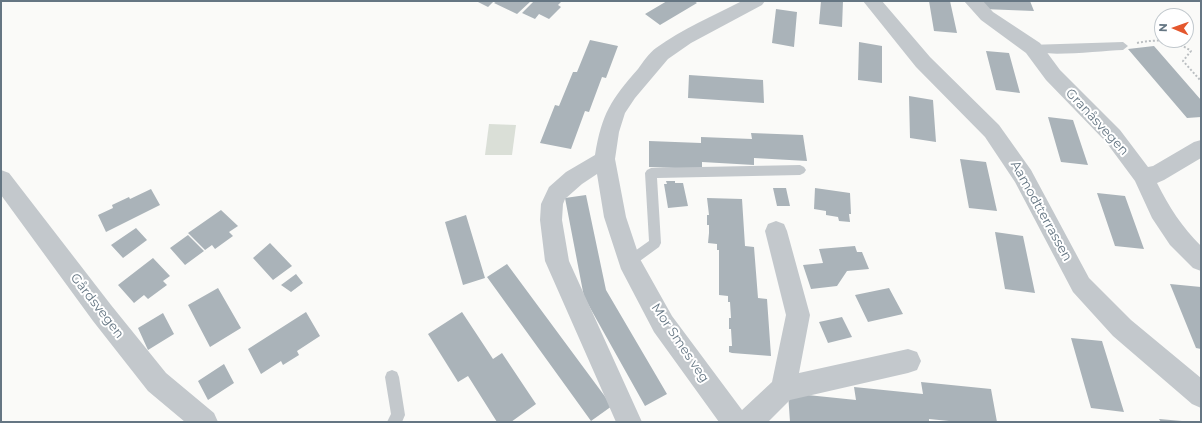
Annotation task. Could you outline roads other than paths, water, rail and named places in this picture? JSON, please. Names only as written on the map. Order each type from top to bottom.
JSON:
[{"type":"street","name":"Mor Smes veg","points":[[735,422],[663,324],[630,262],[615,217],[605,159],[609,132],[616,111],[633,86],[661,54],[685,38],[756,1]]},
{"type":"street","name":"Aamodtterrassen","points":[[872,1],[923,62],[992,131],[1023,176],[1047,223],[1082,285],[1122,328],[1201,395]]},
{"type":"street","name":"Granåsvegen","points":[[973,1],[987,16],[1033,48],[1053,76],[1113,136],[1129,155],[1143,176],[1160,211],[1178,238],[1201,261]]},
{"type":"street","points":[[1143,176],[1157,174],[1201,148]]},
{"type":"street","points":[[605,159],[574,178],[557,193],[552,204],[550,220],[557,261],[629,422]]},
{"type":"street","name":"Gårdsvegen","points":[[1,179],[102,313],[157,382],[205,422]]},
{"type":"street","points":[[776,231],[798,315],[783,389]]},
{"type":"street","points":[[749,422],[783,389],[908,361]]},
{"type":"lane","points":[[1033,48],[1054,49],[1123,46]]},
{"type":"lane","points":[[630,262],[655,243],[651,174],[800,170]]},
{"type":"lane","points":[[392,377],[398,415],[394,422]]}]
